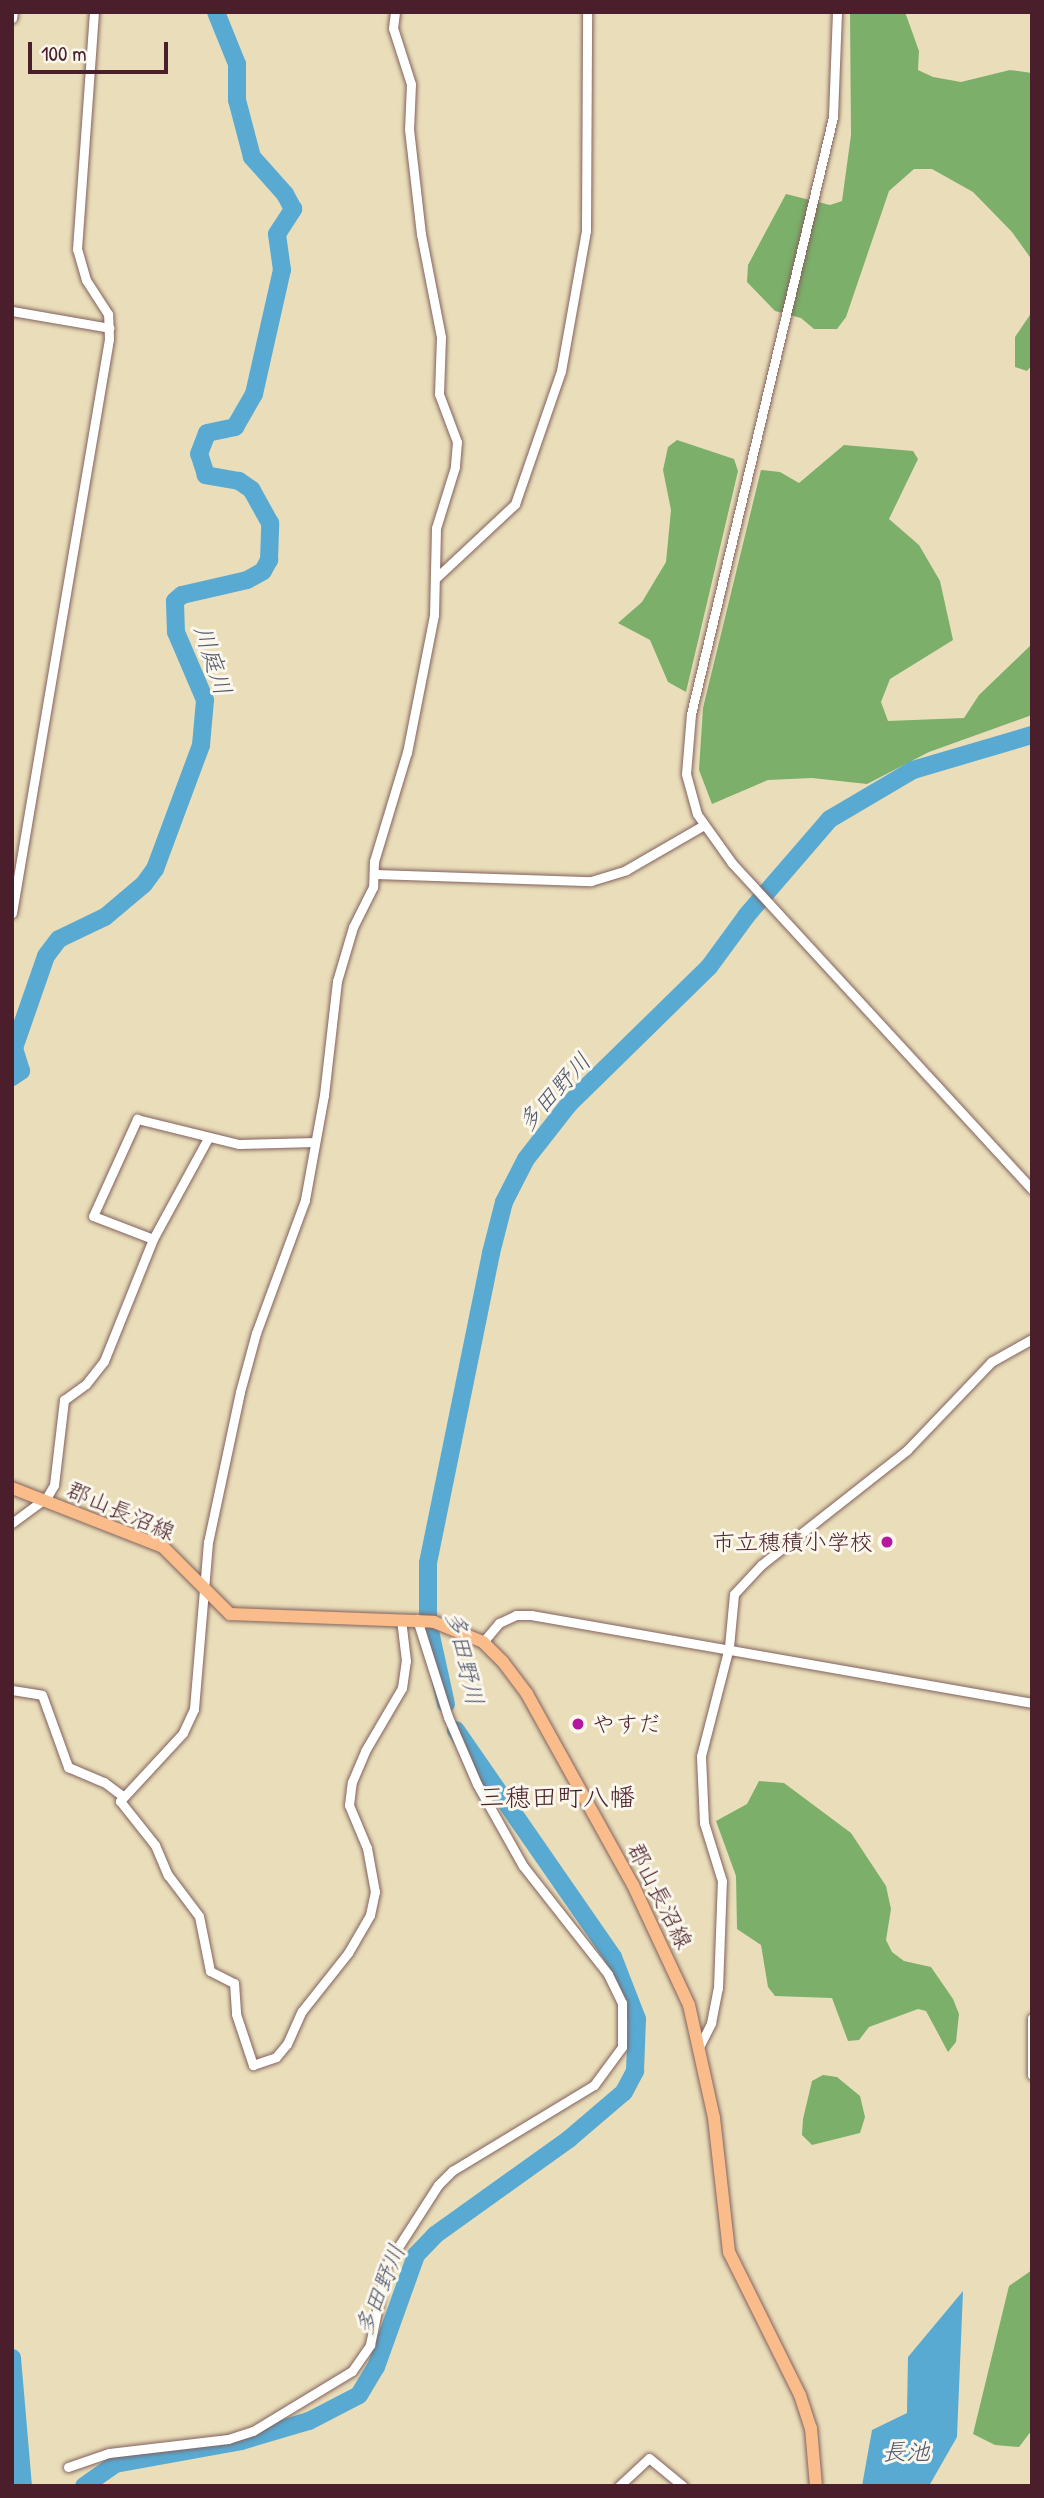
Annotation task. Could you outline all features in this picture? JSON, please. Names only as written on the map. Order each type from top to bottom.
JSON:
[{"type":"main road","name":"郡山長沼線","points":[[12,1488],[163,1547],[203,1591],[230,1614],[417,1619],[467,1634],[483,1642],[527,1694],[668,1953],[700,2045],[714,2118],[720,2204],[729,2252],[800,2395],[811,2428],[816,2486]]},
{"type":"street","points":[[12,18],[13,12]]},
{"type":"street","points":[[12,913],[110,328],[108,314],[81,270],[77,249],[94,12]]},
{"type":"street","points":[[395,12],[393,28],[411,84],[409,130],[421,234],[441,337],[439,394],[457,442],[455,467],[438,517],[436,578],[422,686],[375,874],[337,981],[315,1142],[300,1221],[249,1353],[208,1542],[196,1696],[190,1722],[121,1795],[121,1806],[155,1845],[168,1875],[199,1916],[210,1971],[234,1983],[236,2014],[253,2065],[276,2057],[287,2045],[302,2011],[348,1953],[370,1915],[375,1892],[367,1848],[349,1805],[352,1783],[365,1751],[402,1688],[406,1661],[401,1619]]},
{"type":"street","points":[[436,578],[515,504],[561,371],[586,230],[587,12]]},
{"type":"street","points":[[837,12],[833,117],[687,730],[686,774],[704,825],[750,884],[789,923],[1032,1189]]},
{"type":"street","points":[[12,311],[110,328]]},
{"type":"street","points":[[375,874],[591,881],[626,870],[704,825]]},
{"type":"street","points":[[153,1239],[93,1216],[136,1119],[239,1144],[315,1142]]},
{"type":"street","points":[[12,1523],[40,1500],[57,1478],[64,1400],[86,1384],[104,1362],[153,1239],[208,1138]]},
{"type":"street","points":[[700,2045],[711,2023],[718,1988],[722,1881],[704,1823],[701,1756],[729,1647],[731,1601],[747,1578],[908,1450],[991,1362],[1032,1339]]},
{"type":"street","points":[[483,1642],[499,1623],[516,1615],[729,1647],[1032,1703]]},
{"type":"street","points":[[68,2467],[109,2453],[228,2439],[253,2431],[352,2371],[370,2345],[386,2266],[438,2185],[452,2171],[593,2085],[622,2047],[622,2003],[608,1974],[523,1866],[477,1784],[448,1717],[417,1619]]},
{"type":"street","points":[[12,1690],[42,1695],[68,1767],[104,1782],[121,1795]]},
{"type":"street","points":[[1032,2018],[1032,2075]]},
{"type":"street","points":[[619,2486],[649,2458],[683,2486]]},
{"type":"green space","points":[[850,12],[905,12],[919,51],[918,70],[933,77],[961,82],[1010,70],[1032,73],[1032,260],[1012,232],[973,192],[932,169],[914,169],[889,191],[846,317],[837,329],[814,329],[801,318],[775,311],[747,282],[748,265],[786,194],[830,205],[842,201],[851,135]]},
{"type":"green space","points":[[1032,312],[1032,365],[1027,371],[1015,367],[1015,337]]},
{"type":"green space","points":[[677,440],[734,459],[738,471],[686,692],[668,682],[650,640],[618,623],[642,602],[666,562],[671,510],[663,470],[668,447]]},
{"type":"green space","points":[[844,445],[913,451],[918,459],[889,519],[919,545],[940,581],[953,640],[890,679],[881,702],[888,721],[964,718],[979,695],[1032,644],[1032,715],[929,752],[867,784],[812,778],[768,780],[712,804],[699,770],[703,708],[761,470],[780,472],[799,483]]},
{"type":"green space","points":[[759,1781],[784,1783],[851,1833],[886,1886],[891,1909],[886,1940],[892,1952],[904,1961],[931,1967],[953,1999],[959,2014],[956,2042],[948,2052],[926,2011],[918,2009],[869,2027],[859,2040],[848,2041],[832,1998],[775,1996],[768,1987],[761,1945],[737,1929],[736,1876],[716,1821],[747,1804]]},
{"type":"green space","points":[[823,2075],[837,2077],[860,2096],[865,2117],[860,2133],[812,2145],[802,2135],[803,2119],[812,2081]]},
{"type":"green space","points":[[1032,2270],[1032,2430],[1019,2447],[995,2445],[973,2434],[1009,2286]]},
{"type":"water","name":"長池","points":[[963,2291],[957,2437],[929,2486],[862,2486],[872,2430],[907,2413],[908,2357]]},
{"type":"waterway","name":"川庭川","points":[[12,1077],[21,1071],[14,1048],[46,956],[59,939],[105,917],[144,884],[155,869],[201,745],[205,700],[176,632],[175,601],[182,595],[247,580],[263,571],[269,560],[270,523],[252,490],[239,481],[206,475],[199,454],[207,433],[235,427],[254,394],[282,270],[277,234],[293,209],[285,194],[252,157],[237,100],[237,64],[216,12]]},
{"type":"waterway","name":"多田野川","points":[[446,1704],[428,1622],[428,1563],[491,1253],[504,1202],[526,1159],[569,1104],[709,967],[747,915],[830,819],[913,770],[1032,735]]},
{"type":"waterway","name":"多田野川","points":[[84,2486],[115,2464],[241,2441],[309,2421],[359,2395],[376,2367],[416,2255],[435,2235],[569,2139],[624,2092],[635,2071],[637,2019],[613,1957],[456,1730]]},
{"type":"waterway","points":[[12,2358],[23,2486]]},
{"type":"place","name":"市立穂積小学校","points":[[887,1542]]},
{"type":"place","name":"やすだ","points":[[578,1724]]},
{"type":"district","name":"三穂田町八幡","points":[[557,1797]]}]
